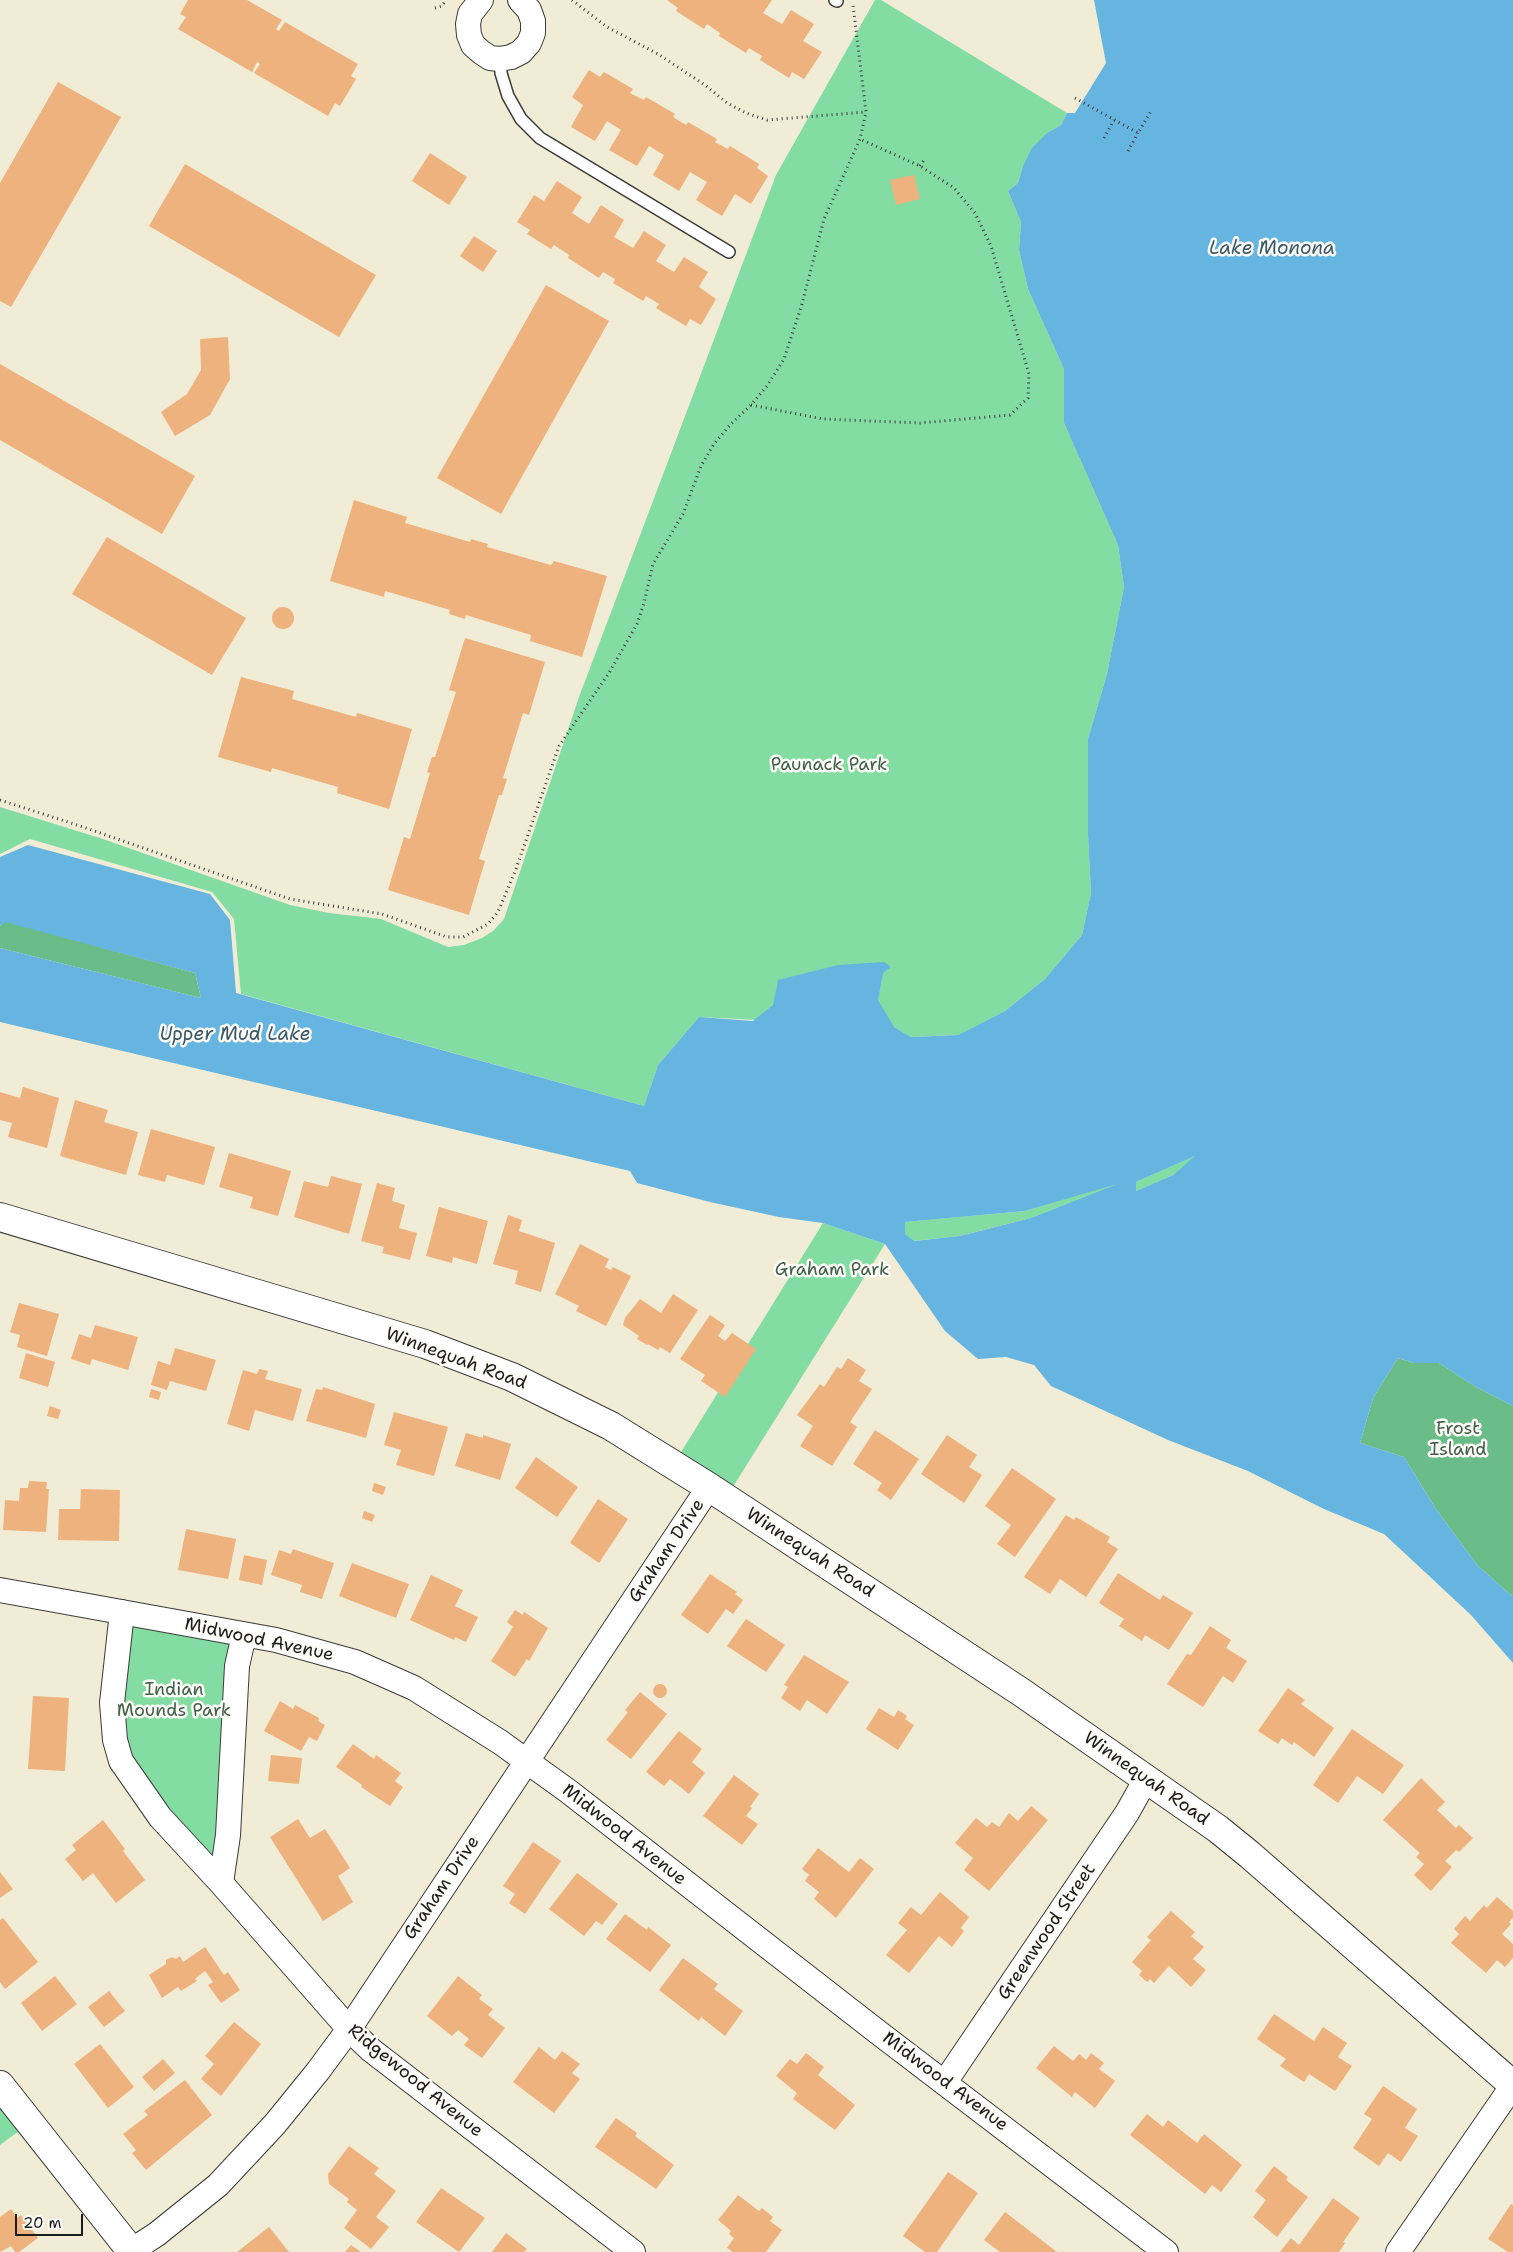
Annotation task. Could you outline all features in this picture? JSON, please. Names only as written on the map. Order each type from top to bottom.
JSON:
[{"type":"street","points":[[482,0],[470,14],[469,35],[480,52],[490,58],[500,59],[512,57],[521,52],[529,43],[533,33],[533,21],[530,10],[520,0]]},
{"type":"street","name":"Winnequah Road","points":[[0,1217],[425,1344],[503,1374],[611,1426],[709,1487],[1021,1692],[1250,1854],[1513,2085]]},
{"type":"street","name":"Graham Drive","points":[[132,2251],[157,2234],[218,2185],[276,2124],[349,2029],[709,1487]]},
{"type":"street","name":"Midwood Avenue","points":[[0,1590],[276,1640],[355,1662],[414,1688],[527,1761],[1166,2252]]},
{"type":"street","name":"Ridgewood Avenue","points":[[122,1612],[112,1703],[115,1740],[121,1761],[160,1817],[221,1883],[349,2029],[379,2056],[633,2252]]},
{"type":"street","points":[[221,1883],[228,1835],[237,1666],[244,1635]]},
{"type":"street","name":"Greenwood Street","points":[[945,2082],[1127,1813],[1146,1780]]},
{"type":"street","points":[[0,2085],[132,2251]]},
{"type":"street","points":[[1398,2252],[1513,2085]]},
{"type":"lane","points":[[500,59],[508,96],[521,119],[540,138],[730,252]]},
{"type":"path","points":[[435,8],[442,6],[446,0]]},
{"type":"path","points":[[572,0],[607,27],[658,54],[705,85],[727,103],[746,113],[767,120],[866,112]]},
{"type":"path","points":[[0,800],[290,899],[382,914],[447,937],[463,937],[477,932],[488,924],[498,912],[516,869],[559,746],[609,673],[636,624],[644,603],[653,564],[683,514],[701,466],[714,444],[768,386],[784,359],[802,304],[824,219],[860,139],[866,112],[852,0]]},
{"type":"path","points":[[1075,98],[1138,133]]},
{"type":"path","points":[[1128,151],[1151,111]]},
{"type":"path","points":[[1104,138],[1114,120]]},
{"type":"path","points":[[751,405],[823,419],[920,423],[1010,415],[1028,398],[1029,374],[991,246],[975,213],[954,188],[920,166],[860,139]]},
{"type":"path","points":[[920,166],[924,160]]},
{"type":"green space","name":"Paunack Park","points":[[875,0],[881,0],[1067,113],[1061,125],[1047,133],[1023,166],[1018,183],[1008,191],[1021,222],[1019,250],[1028,289],[1064,369],[1064,423],[1118,545],[1124,587],[1107,674],[1088,739],[1088,835],[1091,893],[1082,935],[1045,979],[1005,1011],[958,1035],[911,1037],[894,1027],[699,1017],[658,1065],[644,1106],[241,994],[234,919],[212,892],[30,839],[0,854],[0,807],[103,839],[290,905],[329,913],[381,919],[448,947],[464,945],[482,938],[493,931],[504,919],[579,697],[776,175]]},
{"type":"green space","points":[[5,921],[195,973],[201,998],[0,948],[0,926]]},
{"type":"green space","points":[[1197,1155],[1173,1175],[1136,1191],[1136,1182]]},
{"type":"green space","points":[[1125,1181],[1031,1218],[960,1236],[913,1241],[905,1234],[904,1222],[1025,1211]]},
{"type":"green space","name":"Graham Park","points":[[823,1223],[885,1244],[731,1490],[673,1465]]},
{"type":"green space","name":"Frost Island","points":[[1398,1358],[1414,1363],[1439,1363],[1476,1387],[1513,1406],[1513,1597],[1477,1565],[1436,1509],[1404,1457],[1360,1443],[1373,1398]]},
{"type":"green space","name":"Indian Mounds Park","points":[[122,1612],[244,1635],[221,1883],[115,1740]]},
{"type":"green space","points":[[0,2085],[30,2123],[0,2145]]},
{"type":"water","name":"Lake Monona","points":[[1094,0],[1513,0],[1513,1406],[1476,1387],[1439,1363],[1414,1363],[1398,1358],[1373,1398],[1360,1443],[1404,1457],[1436,1509],[1477,1565],[1513,1597],[1513,1663],[1471,1615],[1384,1534],[1324,1509],[1248,1471],[1168,1440],[1051,1386],[1034,1365],[1006,1357],[978,1359],[945,1331],[885,1244],[823,1223],[779,1217],[637,1183],[630,1171],[0,1022],[0,948],[201,998],[195,973],[5,922],[0,926],[0,857],[28,845],[210,894],[230,920],[236,993],[644,1106],[658,1065],[699,1017],[753,1021],[773,1005],[778,980],[838,965],[884,962],[891,967],[883,973],[878,1000],[894,1027],[911,1037],[958,1035],[1005,1011],[1045,979],[1082,935],[1091,893],[1088,835],[1088,739],[1107,674],[1124,587],[1118,545],[1064,423],[1064,369],[1028,289],[1019,250],[1021,222],[1008,191],[1018,183],[1023,166],[1032,148],[1047,133],[1061,125],[1067,113],[1075,113],[1106,63]],"holes":[[[1195,1156],[1173,1175],[1136,1191],[1136,1182]],[[1117,1184],[1031,1218],[960,1236],[914,1241],[905,1234],[905,1222],[1025,1211]]]},
{"type":"building","points":[[188,0],[247,0],[282,20],[276,29],[279,31],[285,22],[358,64],[351,76],[356,79],[340,106],[335,103],[328,116],[254,73],[260,64],[257,62],[252,72],[178,29],[186,17],[180,14]]},
{"type":"building","points":[[667,0],[772,0],[763,13],[782,24],[791,10],[814,24],[803,41],[822,52],[804,79],[792,72],[789,78],[760,60],[762,56],[749,48],[746,53],[719,36],[720,33],[707,24],[704,29],[676,11],[678,8]]},
{"type":"building","points":[[589,70],[600,77],[604,72],[633,89],[630,93],[644,100],[646,97],[675,114],[673,117],[686,125],[688,122],[717,139],[715,142],[728,149],[730,146],[759,164],[757,168],[768,176],[751,204],[735,194],[722,216],[696,200],[707,182],[690,172],[679,191],[653,175],[664,155],[649,146],[637,166],[609,150],[621,130],[607,121],[595,141],[571,127],[583,105],[572,97]]},
{"type":"building","points":[[58,82],[121,117],[11,307],[0,301],[0,183]]},
{"type":"building","points":[[430,153],[467,177],[449,205],[412,181]]},
{"type":"building","points":[[185,164],[376,275],[339,337],[149,226]]},
{"type":"building","points":[[914,175],[920,199],[896,205],[890,180]]},
{"type":"building","points":[[557,181],[582,197],[572,213],[589,224],[601,205],[624,220],[614,237],[633,248],[644,231],[666,245],[656,261],[674,272],[684,257],[708,272],[699,287],[716,299],[701,325],[690,319],[686,326],[656,308],[659,304],[646,296],[643,301],[613,283],[615,279],[603,272],[599,278],[568,258],[569,255],[554,245],[551,249],[527,234],[530,230],[517,222],[534,195],[544,201]]},
{"type":"building","points":[[474,236],[497,251],[483,272],[460,256]]},
{"type":"building","points":[[546,285],[609,321],[501,514],[437,478]]},
{"type":"building","points":[[228,337],[230,379],[210,415],[175,436],[161,412],[187,394],[201,370],[200,339]]},
{"type":"building","points":[[0,364],[195,476],[162,534],[0,440]]},
{"type":"building","points":[[354,500],[407,517],[405,523],[470,542],[471,539],[488,544],[487,547],[551,565],[554,561],[607,576],[582,657],[530,641],[531,635],[466,615],[465,619],[449,614],[450,610],[385,591],[384,597],[330,581]]},
{"type":"building","points":[[107,537],[246,618],[212,675],[72,594]]},
{"type":"building","points":[[283,607],[293,614],[294,618],[287,628],[283,629],[273,622],[272,618],[279,608]]},
{"type":"building","points":[[465,638],[545,662],[529,715],[523,713],[503,778],[507,779],[502,795],[499,795],[479,859],[485,861],[469,915],[388,890],[404,837],[410,839],[430,773],[427,772],[432,757],[435,757],[456,692],[449,690]]},
{"type":"building","points":[[241,677],[294,691],[292,699],[356,717],[357,713],[412,729],[389,809],[337,793],[338,787],[272,768],[271,772],[218,757]]},
{"type":"building","points":[[23,1087],[59,1098],[47,1148],[8,1137],[12,1123],[0,1120],[0,1092],[20,1098]]},
{"type":"building","points":[[75,1100],[108,1110],[104,1122],[138,1132],[126,1175],[60,1156]]},
{"type":"building","points":[[151,1129],[215,1147],[204,1185],[167,1175],[165,1182],[138,1175]]},
{"type":"building","points":[[229,1153],[291,1171],[278,1216],[250,1208],[253,1197],[219,1187]]},
{"type":"building","points":[[331,1176],[362,1184],[349,1234],[294,1217],[304,1181],[328,1187]]},
{"type":"building","points":[[377,1183],[395,1188],[392,1201],[405,1205],[399,1228],[417,1233],[410,1260],[382,1253],[384,1247],[361,1241]]},
{"type":"building","points":[[439,1207],[488,1221],[477,1264],[453,1257],[452,1263],[426,1256]]},
{"type":"building","points":[[508,1215],[522,1220],[519,1231],[555,1243],[541,1292],[515,1284],[518,1271],[493,1264]]},
{"type":"building","points":[[580,1244],[609,1259],[605,1267],[611,1270],[613,1267],[631,1276],[606,1326],[576,1311],[579,1306],[555,1294]]},
{"type":"building","points":[[673,1294],[698,1310],[670,1353],[660,1347],[658,1350],[647,1345],[637,1339],[639,1336],[623,1325],[625,1318],[640,1299],[661,1313]]},
{"type":"building","points":[[19,1303],[59,1314],[47,1356],[17,1347],[20,1335],[10,1332]]},
{"type":"building","points":[[710,1315],[725,1325],[718,1336],[725,1341],[732,1333],[756,1349],[725,1397],[701,1381],[705,1375],[680,1359]]},
{"type":"building","points":[[95,1325],[138,1337],[128,1370],[92,1359],[90,1365],[71,1359],[79,1334],[91,1338]]},
{"type":"building","points":[[175,1348],[216,1360],[206,1391],[170,1381],[167,1390],[151,1385],[158,1361],[170,1365]]},
{"type":"building","points":[[26,1353],[55,1362],[48,1387],[19,1378]]},
{"type":"building","points":[[848,1358],[866,1370],[859,1381],[872,1389],[850,1422],[857,1427],[832,1466],[800,1446],[813,1426],[797,1415],[820,1384],[824,1387],[837,1367],[841,1369]]},
{"type":"building","points":[[259,1369],[268,1371],[265,1379],[302,1389],[293,1421],[255,1410],[249,1431],[227,1424],[243,1370],[257,1374]]},
{"type":"building","points":[[323,1387],[375,1404],[366,1438],[306,1421],[316,1389],[322,1390]]},
{"type":"building","points":[[151,1389],[161,1392],[159,1400],[149,1397]]},
{"type":"building","points":[[50,1406],[61,1410],[58,1419],[47,1416]]},
{"type":"building","points":[[394,1412],[448,1427],[434,1476],[396,1465],[401,1450],[384,1445]]},
{"type":"building","points":[[875,1430],[919,1459],[891,1500],[877,1490],[882,1483],[853,1464]]},
{"type":"building","points":[[466,1433],[483,1438],[483,1435],[511,1444],[500,1480],[455,1466]]},
{"type":"building","points":[[947,1435],[977,1455],[969,1467],[982,1475],[964,1503],[921,1474]]},
{"type":"building","points":[[536,1457],[578,1487],[557,1517],[515,1488]]},
{"type":"building","points":[[1012,1468],[1056,1499],[1015,1557],[997,1544],[1011,1525],[985,1506]]},
{"type":"building","points":[[29,1481],[47,1482],[46,1489],[49,1489],[46,1532],[3,1530],[5,1500],[19,1501],[20,1488],[28,1488]]},
{"type":"building","points":[[374,1483],[386,1487],[383,1495],[372,1491]]},
{"type":"building","points":[[81,1489],[120,1490],[119,1541],[58,1540],[59,1509],[80,1509]]},
{"type":"building","points":[[598,1499],[628,1519],[599,1563],[570,1543]]},
{"type":"building","points":[[364,1511],[375,1515],[372,1522],[362,1518]]},
{"type":"building","points":[[1066,1515],[1074,1520],[1076,1517],[1110,1537],[1107,1542],[1118,1549],[1086,1597],[1060,1579],[1050,1594],[1024,1577]]},
{"type":"building","points":[[186,1529],[236,1539],[228,1579],[178,1570]]},
{"type":"building","points":[[293,1549],[334,1563],[322,1599],[300,1592],[302,1585],[271,1575],[279,1550],[291,1554]]},
{"type":"building","points":[[244,1555],[267,1560],[262,1585],[239,1580]]},
{"type":"building","points":[[352,1563],[409,1584],[396,1618],[339,1596]]},
{"type":"building","points":[[1118,1573],[1160,1600],[1163,1595],[1193,1613],[1169,1650],[1145,1635],[1142,1641],[1119,1626],[1124,1619],[1099,1603]]},
{"type":"building","points":[[710,1574],[737,1592],[735,1594],[743,1600],[733,1614],[726,1609],[708,1634],[681,1615]]},
{"type":"building","points":[[431,1575],[463,1590],[455,1606],[478,1617],[466,1642],[455,1637],[454,1640],[410,1620]]},
{"type":"building","points":[[515,1610],[523,1615],[524,1612],[548,1628],[529,1661],[527,1659],[515,1677],[491,1661],[513,1627],[507,1622]]},
{"type":"building","points":[[746,1619],[785,1645],[766,1672],[727,1646]]},
{"type":"building","points":[[1210,1626],[1231,1640],[1226,1648],[1247,1661],[1233,1683],[1223,1676],[1203,1707],[1167,1684],[1187,1654],[1191,1655]]},
{"type":"building","points":[[804,1655],[849,1682],[827,1714],[807,1700],[800,1711],[781,1698],[788,1687],[784,1685]]},
{"type":"building","points":[[660,1684],[665,1686],[667,1691],[665,1696],[660,1698],[655,1696],[653,1691],[655,1686]]},
{"type":"building","points":[[1288,1688],[1305,1700],[1301,1704],[1334,1728],[1314,1757],[1294,1742],[1292,1745],[1282,1738],[1278,1744],[1258,1731]]},
{"type":"building","points":[[640,1692],[667,1714],[631,1759],[606,1740],[628,1712],[625,1710]]},
{"type":"building","points":[[33,1696],[69,1698],[65,1771],[28,1769]]},
{"type":"building","points":[[280,1701],[293,1709],[295,1705],[319,1718],[318,1721],[325,1725],[317,1741],[309,1737],[301,1751],[264,1731]]},
{"type":"building","points":[[879,1708],[894,1717],[898,1710],[907,1716],[905,1719],[914,1725],[898,1750],[866,1729]]},
{"type":"building","points":[[1352,1729],[1404,1765],[1383,1794],[1357,1776],[1338,1803],[1313,1785]]},
{"type":"building","points":[[679,1731],[702,1749],[692,1762],[705,1773],[689,1794],[670,1779],[664,1786],[646,1772]]},
{"type":"building","points":[[353,1744],[374,1759],[376,1755],[401,1773],[395,1781],[403,1787],[390,1806],[361,1787],[362,1785],[336,1767]]},
{"type":"building","points":[[271,1755],[302,1758],[299,1784],[268,1781]]},
{"type":"building","points":[[734,1775],[759,1794],[746,1816],[758,1824],[742,1845],[703,1816]]},
{"type":"building","points":[[1421,1778],[1445,1802],[1437,1810],[1456,1828],[1459,1825],[1473,1838],[1459,1852],[1456,1850],[1445,1861],[1452,1867],[1431,1891],[1414,1875],[1424,1864],[1416,1857],[1420,1853],[1383,1820]]},
{"type":"building","points":[[1031,1806],[1048,1820],[989,1891],[964,1870],[973,1858],[955,1843],[976,1818],[987,1827],[992,1822],[999,1827],[1009,1813],[1018,1821]]},
{"type":"building","points":[[298,1819],[310,1838],[325,1829],[350,1868],[338,1876],[353,1902],[323,1921],[270,1837]]},
{"type":"building","points":[[103,1820],[145,1880],[116,1903],[93,1873],[83,1881],[65,1859],[76,1850],[72,1845]]},
{"type":"building","points":[[533,1842],[561,1861],[525,1914],[509,1903],[515,1894],[503,1886]]},
{"type":"building","points":[[818,1848],[849,1872],[860,1858],[874,1869],[836,1918],[814,1899],[819,1892],[805,1881],[809,1875],[802,1869]]},
{"type":"building","points":[[0,1872],[13,1889],[0,1898]]},
{"type":"building","points":[[577,1873],[618,1904],[602,1925],[596,1921],[584,1936],[549,1909]]},
{"type":"building","points":[[940,1892],[969,1917],[961,1928],[964,1931],[952,1947],[939,1936],[909,1973],[886,1955],[907,1930],[898,1923],[911,1907],[921,1915]]},
{"type":"building","points":[[1497,1897],[1513,1911],[1513,1918],[1509,1922],[1511,1924],[1502,1934],[1513,1944],[1513,1958],[1505,1967],[1497,1960],[1486,1973],[1451,1943],[1459,1934],[1454,1929],[1465,1916],[1470,1921],[1484,1905],[1487,1908]]},
{"type":"building","points":[[1171,1911],[1195,1932],[1191,1936],[1204,1947],[1193,1959],[1206,1970],[1191,1987],[1169,1966],[1154,1983],[1150,1979],[1147,1982],[1139,1975],[1142,1971],[1132,1962],[1151,1940],[1147,1937]]},
{"type":"building","points":[[625,1914],[647,1930],[648,1927],[671,1945],[650,1972],[606,1939]]},
{"type":"building","points":[[3,1918],[38,1962],[5,1989],[0,1982],[0,1920]]},
{"type":"building","points":[[205,1947],[224,1975],[228,1972],[240,1990],[221,2003],[208,1985],[213,1982],[205,1971],[195,1979],[197,1981],[181,1991],[178,1987],[162,1998],[149,1975],[166,1964],[166,1960],[172,1957],[176,1959],[180,1956],[183,1962]]},
{"type":"building","points":[[683,1958],[718,1984],[714,1989],[743,2011],[725,2036],[701,2017],[699,2021],[659,1990]]},
{"type":"building","points":[[55,1976],[77,2004],[42,2031],[21,2003]]},
{"type":"building","points":[[458,1976],[482,1995],[479,1999],[493,2009],[488,2015],[505,2028],[482,2058],[464,2045],[469,2039],[458,2030],[452,2036],[427,2016]]},
{"type":"building","points":[[109,1991],[125,2011],[104,2027],[88,2007]]},
{"type":"building","points":[[1274,2014],[1314,2041],[1323,2027],[1347,2043],[1338,2057],[1352,2066],[1335,2091],[1309,2074],[1304,2082],[1280,2066],[1286,2059],[1257,2039]]},
{"type":"building","points":[[234,2022],[261,2044],[221,2096],[201,2079],[214,2064],[205,2056]]},
{"type":"building","points":[[100,2044],[134,2087],[108,2108],[74,2064]]},
{"type":"building","points":[[1054,2046],[1073,2061],[1079,2054],[1086,2060],[1091,2053],[1104,2063],[1099,2069],[1115,2081],[1095,2108],[1075,2092],[1072,2097],[1036,2068]]},
{"type":"building","points":[[539,2047],[555,2060],[562,2051],[580,2064],[572,2073],[580,2079],[554,2113],[513,2082]]},
{"type":"building","points":[[806,2053],[824,2067],[818,2075],[855,2105],[835,2130],[793,2099],[797,2093],[776,2076],[790,2059],[797,2064]]},
{"type":"building","points":[[163,2059],[175,2073],[154,2091],[142,2077]]},
{"type":"building","points":[[185,2080],[212,2115],[146,2170],[132,2153],[136,2150],[123,2134],[148,2115],[144,2111]]},
{"type":"building","points":[[1383,2086],[1417,2109],[1405,2128],[1418,2136],[1401,2162],[1388,2153],[1379,2166],[1353,2148],[1372,2119],[1364,2114]]},
{"type":"building","points":[[1147,2114],[1163,2127],[1168,2120],[1197,2143],[1204,2134],[1242,2165],[1221,2192],[1212,2185],[1205,2194],[1130,2135]]},
{"type":"building","points":[[616,2118],[637,2133],[635,2136],[674,2165],[656,2189],[595,2147]]},
{"type":"building","points":[[349,2146],[379,2168],[374,2174],[396,2191],[376,2217],[389,2227],[371,2249],[344,2228],[357,2210],[347,2202],[349,2199],[329,2184],[328,2174]]},
{"type":"building","points":[[1274,2166],[1288,2177],[1286,2180],[1308,2197],[1277,2237],[1253,2217],[1266,2200],[1255,2191]]},
{"type":"building","points":[[948,2172],[978,2193],[937,2252],[925,2252],[903,2236]]},
{"type":"building","points":[[441,2188],[485,2218],[459,2252],[416,2222]]},
{"type":"building","points":[[738,2195],[759,2211],[762,2208],[773,2217],[770,2221],[782,2230],[766,2252],[733,2252],[727,2248],[734,2238],[729,2234],[731,2231],[718,2220]]},
{"type":"building","points":[[1333,2198],[1360,2218],[1343,2242],[1345,2243],[1339,2252],[1280,2252],[1291,2238],[1299,2245]]},
{"type":"building","points":[[1511,2204],[1513,2205],[1513,2252],[1508,2252],[1488,2239]]},
{"type":"building","points":[[11,2209],[17,2218],[21,2215],[38,2238],[19,2252],[15,2252],[11,2246],[0,2252],[0,2217]]},
{"type":"building","points":[[1005,2212],[1057,2252],[1000,2252],[984,2240]]},
{"type":"building","points":[[269,2227],[289,2252],[237,2252]]},
{"type":"building","points":[[506,2233],[527,2249],[524,2252],[492,2252]]},
{"type":"building","points":[[351,2245],[361,2252],[345,2252]]},
{"type":"water label","name":"Upper Mud Lake","points":[[235,1035]]}]
